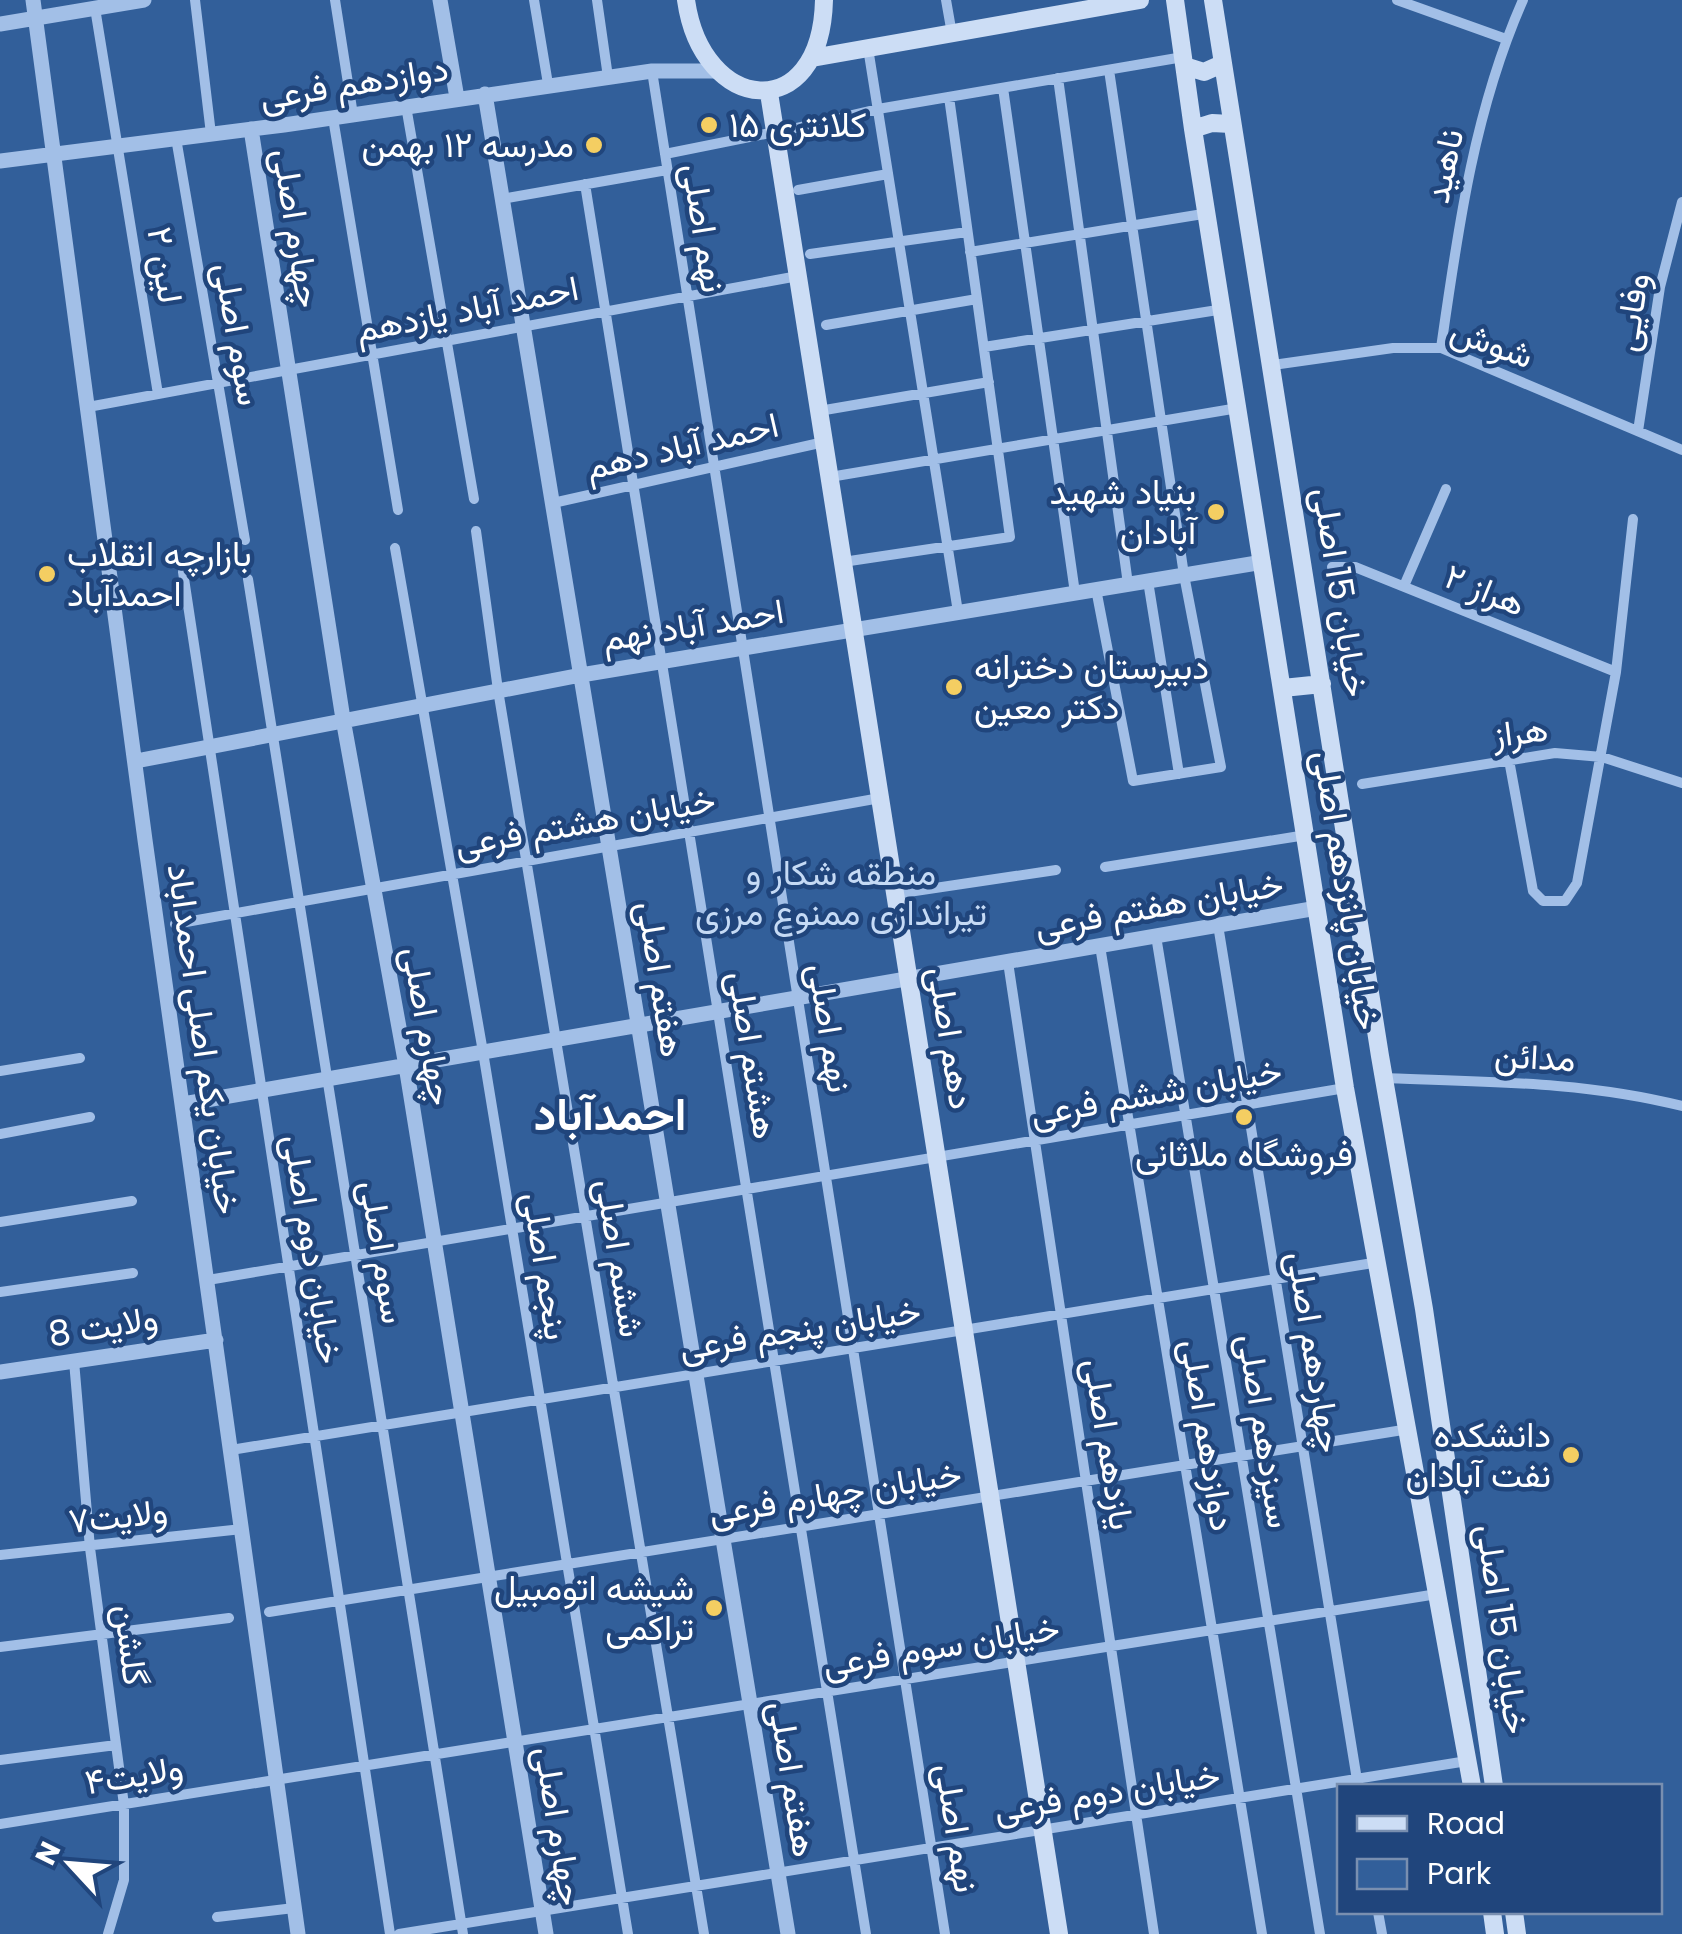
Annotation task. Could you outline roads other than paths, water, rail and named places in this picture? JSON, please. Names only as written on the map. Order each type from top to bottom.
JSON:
[{"type":"main road","points":[[686,0],[694,30],[718,72],[741,88],[769,92],[795,80],[812,58],[824,0]]},
{"type":"main road","points":[[812,58],[1140,0]]},
{"type":"main road","name":"خیابان پانزدهم اصلی","points":[[1176,0],[1193,130],[1345,1088],[1472,1784]]},
{"type":"main road","name":"خیابان 15 اصلی","points":[[1213,0],[1424,1309],[1494,1784]]},
{"type":"main road","points":[[1185,61],[1204,72],[1222,64]]},
{"type":"main road","name":"دهم اصلی","points":[[769,92],[1059,1934]]},
{"type":"main road","points":[[1193,130],[1212,122],[1230,124]]},
{"type":"main road","points":[[1282,688],[1322,684]]},
{"type":"main road","points":[[1390,1321],[1408,1321],[1424,1309]]},
{"type":"street","name":"خیابان یکم اصلی احمداباد","points":[[33,0],[298,1934]]},
{"type":"street","points":[[0,24],[144,0]]},
{"type":"street","points":[[195,0],[211,134]]},
{"type":"street","points":[[335,0],[353,115]]},
{"type":"street","points":[[440,0],[457,98]]},
{"type":"street","points":[[534,0],[548,84]]},
{"type":"street","points":[[597,0],[608,77]]},
{"type":"street","points":[[946,0],[952,34]]},
{"type":"street","points":[[1397,0],[1506,39]]},
{"type":"street","name":"ناهید","points":[[1441,348],[1473,148],[1506,39],[1523,0]]},
{"type":"street","name":"لین ۲","points":[[95,8],[158,394]]},
{"type":"street","points":[[868,48],[958,612]]},
{"type":"street","points":[[796,128],[878,109],[1185,61]]},
{"type":"street","points":[[1096,589],[1133,781],[1220,767],[1184,575],[1110,70]]},
{"type":"street","name":"دوازدهم فرعی","points":[[0,160],[333,118],[652,71],[718,72]]},
{"type":"street","name":"نهم اصلی","points":[[652,71],[946,1934]]},
{"type":"street","points":[[1058,78],[1128,584]]},
{"type":"street","points":[[1003,88],[1075,592]]},
{"type":"street","name":"هفتم اصلی","points":[[485,94],[788,1934]]},
{"type":"street","points":[[843,562],[1010,537],[948,97]]},
{"type":"street","points":[[406,106],[474,498]]},
{"type":"street","points":[[333,118],[398,510]]},
{"type":"street","name":"چهارم اصلی","points":[[252,129],[344,719],[406,1066],[546,1934]]},
{"type":"street","points":[[665,154],[775,132]]},
{"type":"street","name":"سوم اصلی","points":[[176,138],[245,540]]},
{"type":"street","points":[[502,198],[667,170]]},
{"type":"street","points":[[798,190],[888,174]]},
{"type":"street","name":"هشتم اصلی","points":[[586,184],[866,1934]]},
{"type":"street","name":"وفایی","points":[[1638,431],[1660,287],[1682,202]]},
{"type":"street","points":[[970,252],[1209,213]]},
{"type":"street","points":[[810,254],[968,232]]},
{"type":"street","name":"احمد آباد یازدهم","points":[[88,407],[798,276]]},
{"type":"street","points":[[826,325],[977,299]]},
{"type":"street","points":[[984,348],[1224,308]]},
{"type":"street","name":"شوش","points":[[1272,365],[1393,348],[1441,348],[1682,450]]},
{"type":"street","points":[[819,411],[988,382]]},
{"type":"street","points":[[830,477],[1239,408]]},
{"type":"street","name":"احمد آباد دهم","points":[[552,503],[824,442]]},
{"type":"street","points":[[1404,586],[1446,490]]},
{"type":"street","points":[[1509,760],[1534,891],[1544,901],[1558,904],[1574,890],[1602,757],[1634,519]]},
{"type":"street","name":"ششم اصلی","points":[[476,531],[498,690],[704,1934]]},
{"type":"street","name":"پنجم اصلی","points":[[394,548],[628,1934]]},
{"type":"street","name":"احمد آباد نهم","points":[[136,761],[580,674],[1263,562]]},
{"type":"street","name":"هراز ۲","points":[[1332,567],[1355,566],[1616,672]]},
{"type":"street","name":"خیابان دوم اصلی","points":[[183,572],[390,1934]]},
{"type":"street","name":"سوم اصلی","points":[[248,579],[462,1929]]},
{"type":"street","points":[[1148,580],[1179,774]]},
{"type":"street","name":"هراز","points":[[1362,784],[1555,752],[1602,757],[1682,783]]},
{"type":"street","name":"خیابان هشتم فرعی","points":[[175,924],[880,798]]},
{"type":"street","points":[[1104,867],[1306,835]]},
{"type":"street","points":[[895,894],[1056,870]]},
{"type":"street","name":"خیابان هفتم فرعی","points":[[184,1104],[1317,908]]},
{"type":"street","name":"چهاردهم اصلی","points":[[1218,926],[1357,1783]]},
{"type":"street","name":"سیزدهم اصلی","points":[[1156,936],[1320,1934]]},
{"type":"street","name":"دوازدهم اصلی","points":[[1100,946],[1262,1934]]},
{"type":"street","name":"یازدهم اصلی","points":[[1008,962],[1154,1934]]},
{"type":"street","points":[[0,1071],[80,1058]]},
{"type":"street","name":"مدائن","points":[[1384,1078],[1559,1084],[1624,1092],[1682,1106]]},
{"type":"street","name":"خیابان ششم فرعی","points":[[208,1280],[1345,1088]]},
{"type":"street","points":[[0,1134],[90,1117]]},
{"type":"street","points":[[0,1222],[132,1201]]},
{"type":"street","name":"خیابان پنجم فرعی","points":[[231,1450],[1379,1262]]},
{"type":"street","points":[[0,1292],[133,1273]]},
{"type":"street","name":"ولایت 8","points":[[0,1372],[216,1340]]},
{"type":"street","name":"گلشن","points":[[74,1361],[90,1548],[124,1804],[124,1880],[108,1934]]},
{"type":"street","name":"خیابان چهارم فرعی","points":[[270,1612],[1410,1429]]},
{"type":"street","name":"ولایت۷","points":[[0,1556],[242,1529]]},
{"type":"street","name":"خیابان سوم فرعی","points":[[277,1781],[1437,1594]]},
{"type":"street","points":[[0,1648],[229,1618]]},
{"type":"street","points":[[0,1760],[116,1745]]},
{"type":"street","name":"خیابان دوم فرعی","points":[[1357,1783],[1468,1761]]},
{"type":"street","name":"ولایت۴","points":[[0,1824],[277,1781]]},
{"type":"street","name":"خیابان دوم فرعی","points":[[399,1934],[462,1929],[542,1911],[1337,1785]]},
{"type":"street","points":[[217,1916],[294,1908]]},
{"type":"place","name":"کلانتری ۱۵","points":[[709,125]]},
{"type":"place","name":"مدرسه ۱۲ بهمن","points":[[594,145]]},
{"type":"place","name":"بنیاد شهید آبادان","points":[[1216,512]]},
{"type":"place","name":"بازارچه انقلاب احمدآباد","points":[[47,574]]},
{"type":"place","name":"دبیرستان دخترانه دکتر معین","points":[[954,687]]},
{"type":"place","name":"فروشگاه ملاثانی","points":[[1244,1117]]},
{"type":"place","name":"دانشکده نفت آبادان","points":[[1571,1455]]},
{"type":"place","name":"شیشه اتومبیل تراکمی","points":[[714,1608]]},
{"type":"district","name":"احمدآباد","points":[[610,1114]]},
{"type":"park label","name":"منطقه شکار و تیراندازی ممنوع مرزی","points":[[841,893]]}]
